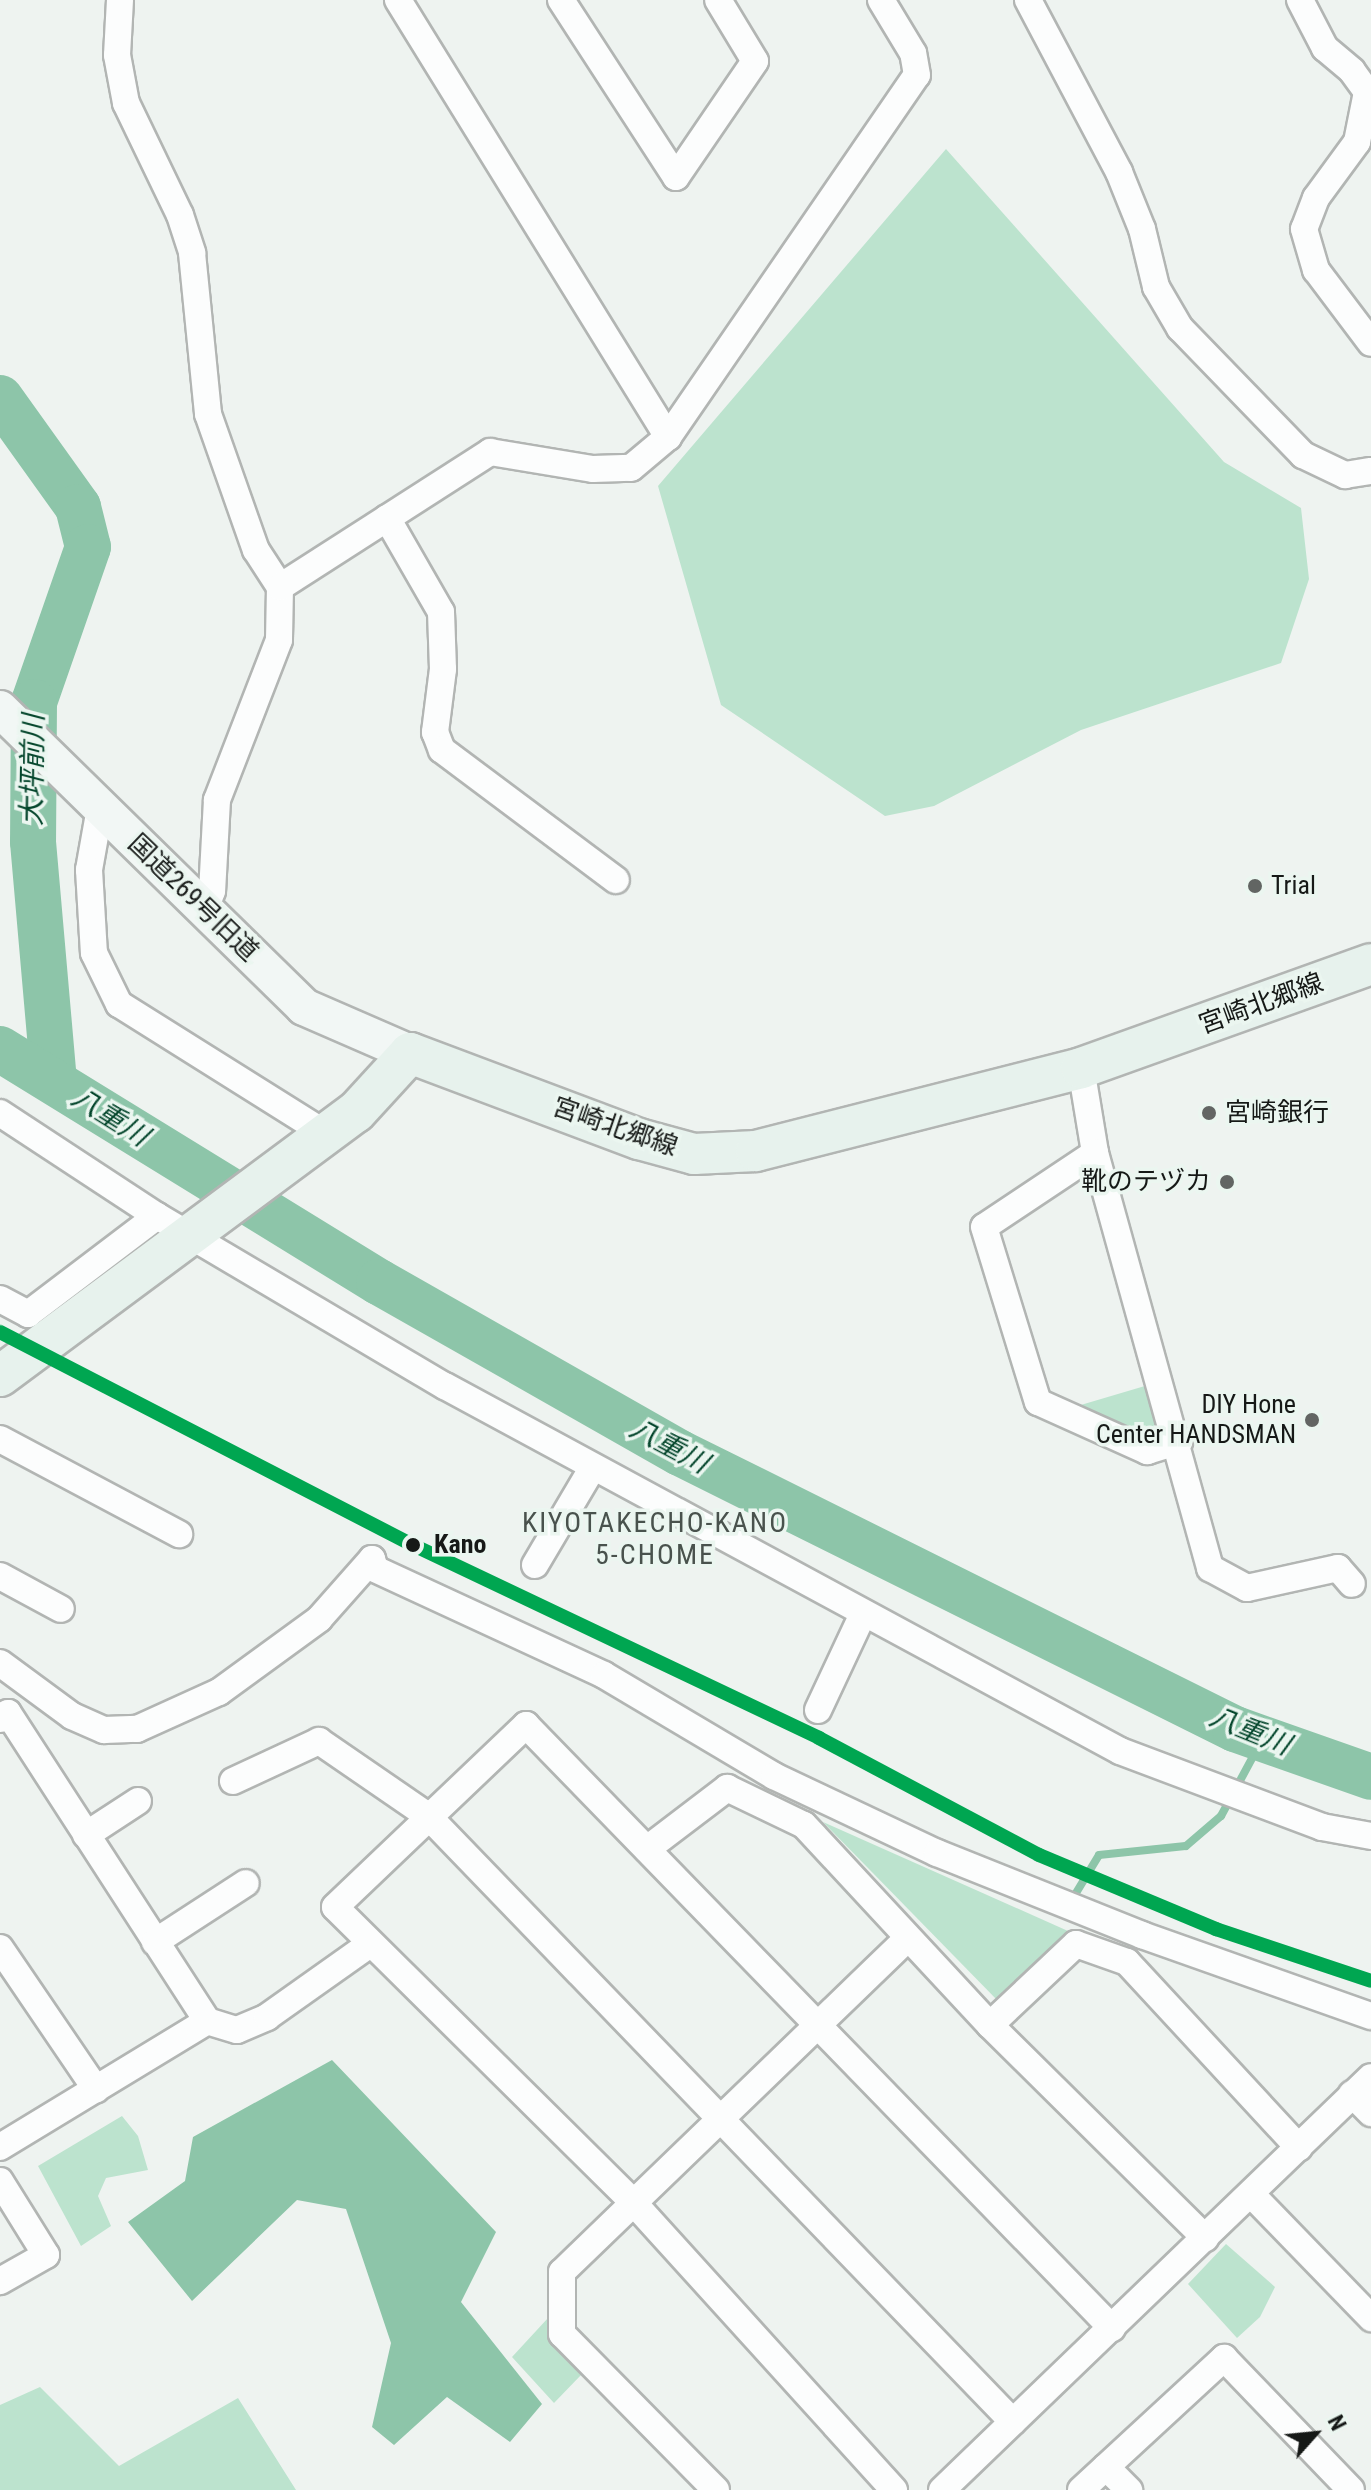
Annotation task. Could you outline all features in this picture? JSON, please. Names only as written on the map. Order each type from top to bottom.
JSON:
[{"type":"main road","name":"宮崎北郷線","points":[[410,1053],[639,1139],[694,1154],[756,1151],[1081,1068],[1371,964]]},
{"type":"main road","points":[[0,1376],[184,1224],[318,1140],[356,1112],[410,1053]]},
{"type":"street","points":[[120,0],[117,55],[126,103],[180,215],[192,253],[208,414],[256,550],[280,587],[279,640],[217,800],[212,891],[205,909]]},
{"type":"street","points":[[398,0],[668,437]]},
{"type":"street","points":[[561,0],[676,177],[755,61],[718,0]]},
{"type":"street","points":[[280,587],[490,452],[593,469],[631,468],[668,437],[917,75],[913,53],[881,0]]},
{"type":"street","points":[[1028,0],[1119,172],[1142,229],[1156,287],[1180,328],[1303,455],[1345,475],[1371,471]]},
{"type":"street","points":[[1300,0],[1320,42],[1367,92],[1357,142],[1316,198],[1304,229],[1316,270],[1371,343]]},
{"type":"street","points":[[387,518],[441,612],[443,669],[435,732],[442,750],[616,880]]},
{"type":"street","name":"国道269号旧道","points":[[7,717],[304,1007],[410,1053]]},
{"type":"street","points":[[100,808],[89,870],[94,953],[119,1004],[318,1140]]},
{"type":"street","points":[[1081,1068],[1095,1153],[1179,1441],[1210,1568],[1247,1588],[1338,1568],[1352,1584]]},
{"type":"street","points":[[0,1113],[445,1386],[1120,1751],[1322,1827],[1371,1836]]},
{"type":"street","points":[[1095,1153],[984,1227],[1038,1402],[1147,1451],[1179,1441]]},
{"type":"street","points":[[0,1299],[28,1314],[184,1224]]},
{"type":"street","points":[[0,1439],[179,1534]]},
{"type":"street","points":[[535,1565],[593,1467]]},
{"type":"street","points":[[0,1663],[72,1716],[104,1730],[137,1729],[219,1692],[319,1619],[372,1559],[375,1569],[604,1675],[774,1776],[937,1853],[1142,1935],[1371,2016]]},
{"type":"street","points":[[0,1576],[61,1609]]},
{"type":"street","points":[[818,1710],[863,1614]]},
{"type":"street","points":[[0,1719],[8,1713],[207,2021],[237,2030],[267,2017],[370,1944]]},
{"type":"street","points":[[894,2490],[633,2202],[335,1907],[526,1725],[1112,2328]]},
{"type":"street","points":[[233,1781],[319,1741],[428,1816],[720,2122],[1013,2422]]},
{"type":"street","points":[[647,1849],[727,1788],[804,1825],[990,2025],[1205,2238]]},
{"type":"street","points":[[86,1835],[138,1801]]},
{"type":"street","points":[[155,1942],[246,1883]]},
{"type":"street","points":[[701,2485],[562,2334],[562,2272],[820,2027],[907,1939]]},
{"type":"street","points":[[990,2025],[1076,1944],[1127,1962],[1299,2148]]},
{"type":"street","points":[[0,1948],[96,2089]]},
{"type":"street","points":[[0,2147],[207,2021]]},
{"type":"street","points":[[942,2490],[1361,2086],[1371,2113]]},
{"type":"street","points":[[0,2181],[46,2255],[0,2281]]},
{"type":"street","points":[[1251,2194],[1371,2318]]},
{"type":"street","points":[[1081,2490],[1224,2358],[1351,2490]]},
{"type":"street","points":[[1106,2467],[1129,2490]]},
{"type":"shaded area","points":[[946,149],[1224,462],[1301,508],[1309,579],[1281,663],[1081,730],[934,806],[885,816],[721,705],[658,486]]},
{"type":"shaded area","points":[[1155,1383],[1166,1424],[1157,1438],[1145,1438],[1074,1407]]},
{"type":"shaded area","points":[[823,1822],[1068,1931],[999,2002]]},
{"type":"shaded area","points":[[332,2060],[496,2232],[461,2302],[542,2404],[510,2442],[447,2397],[394,2445],[372,2427],[391,2343],[346,2209],[297,2200],[192,2301],[128,2222],[185,2181],[193,2137]]},
{"type":"shaded area","points":[[122,2116],[138,2136],[148,2170],[106,2178],[98,2196],[111,2226],[81,2246],[38,2166]]},
{"type":"shaded area","points":[[1226,2244],[1275,2287],[1260,2317],[1237,2338],[1188,2284]]},
{"type":"shaded area","points":[[548,2318],[551,2338],[582,2374],[554,2403],[512,2357]]},
{"type":"shaded area","points":[[40,2387],[119,2466],[238,2398],[296,2490],[0,2490],[0,2405]]},
{"type":"waterway","name":"大坪前川","points":[[0,398],[78,507],[88,547],[34,702],[33,842],[54,1081]]},
{"type":"waterway","name":"八重川","points":[[0,1049],[379,1282],[680,1453],[1235,1729],[1371,1777]]},
{"type":"waterway","points":[[1076,1893],[1099,1855],[1186,1846],[1221,1816],[1263,1738]]},
{"type":"transit line","points":[[0,1332],[413,1545],[819,1738],[1039,1855],[1216,1929],[1371,1981]]},
{"type":"place","name":"Trial","points":[[1255,886]]},
{"type":"place","name":"宮崎銀行","points":[[1209,1113]]},
{"type":"place","name":"靴のテヅカ","points":[[1227,1182]]},
{"type":"place","name":"DIY Hone Center HANDSMAN","points":[[1312,1420]]},
{"type":"place","name":"Kano","points":[[413,1545]]},
{"type":"district","name":"KIYOTAKECHO-KANO 5-CHOME","points":[[655,1539]]}]
